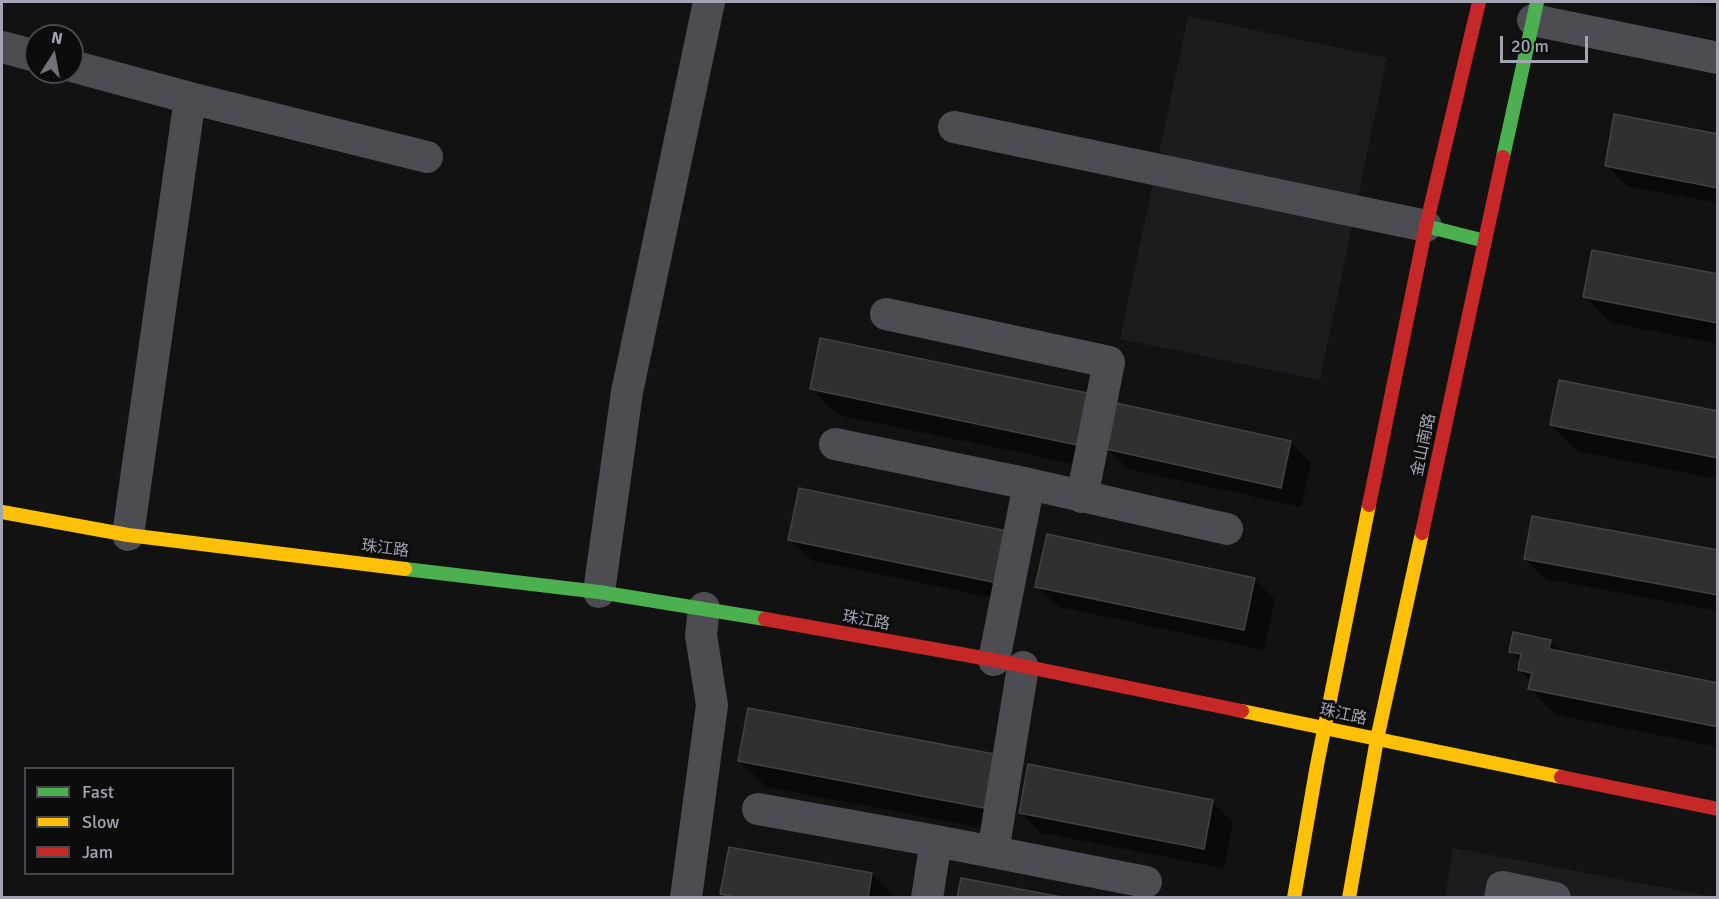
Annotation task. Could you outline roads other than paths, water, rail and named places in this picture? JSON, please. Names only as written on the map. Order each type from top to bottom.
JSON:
[{"type":"main road","points":[[1294,897],[1336,666],[1426,226],[1479,2]]},
{"type":"main road","name":"金山南路","points":[[1348,897],[1377,739],[1535,10]]},
{"type":"main road","points":[[1426,226],[1485,241]]},
{"type":"main road","name":"珠江路","points":[[2,512],[128,535],[599,592],[704,608],[1008,664],[1718,809]]},
{"type":"street","points":[[599,592],[627,392],[709,2]]},
{"type":"street","points":[[1535,10],[1718,58]]},
{"type":"street","points":[[2,47],[24,53]]},
{"type":"street","points":[[84,69],[427,158]]},
{"type":"street","points":[[128,535],[190,98]]},
{"type":"street","points":[[954,127],[1426,226]]},
{"type":"street","points":[[886,314],[1108,362],[1082,497]]},
{"type":"street","points":[[835,444],[1029,484],[1227,530]]},
{"type":"street","points":[[993,852],[1008,664],[1029,484]]},
{"type":"street","points":[[686,897],[712,705],[701,635],[704,608]]},
{"type":"street","points":[[758,809],[1146,882]]},
{"type":"street","points":[[927,897],[936,841]]},
{"type":"street","points":[[1500,897],[1502,887],[1556,897]]}]
